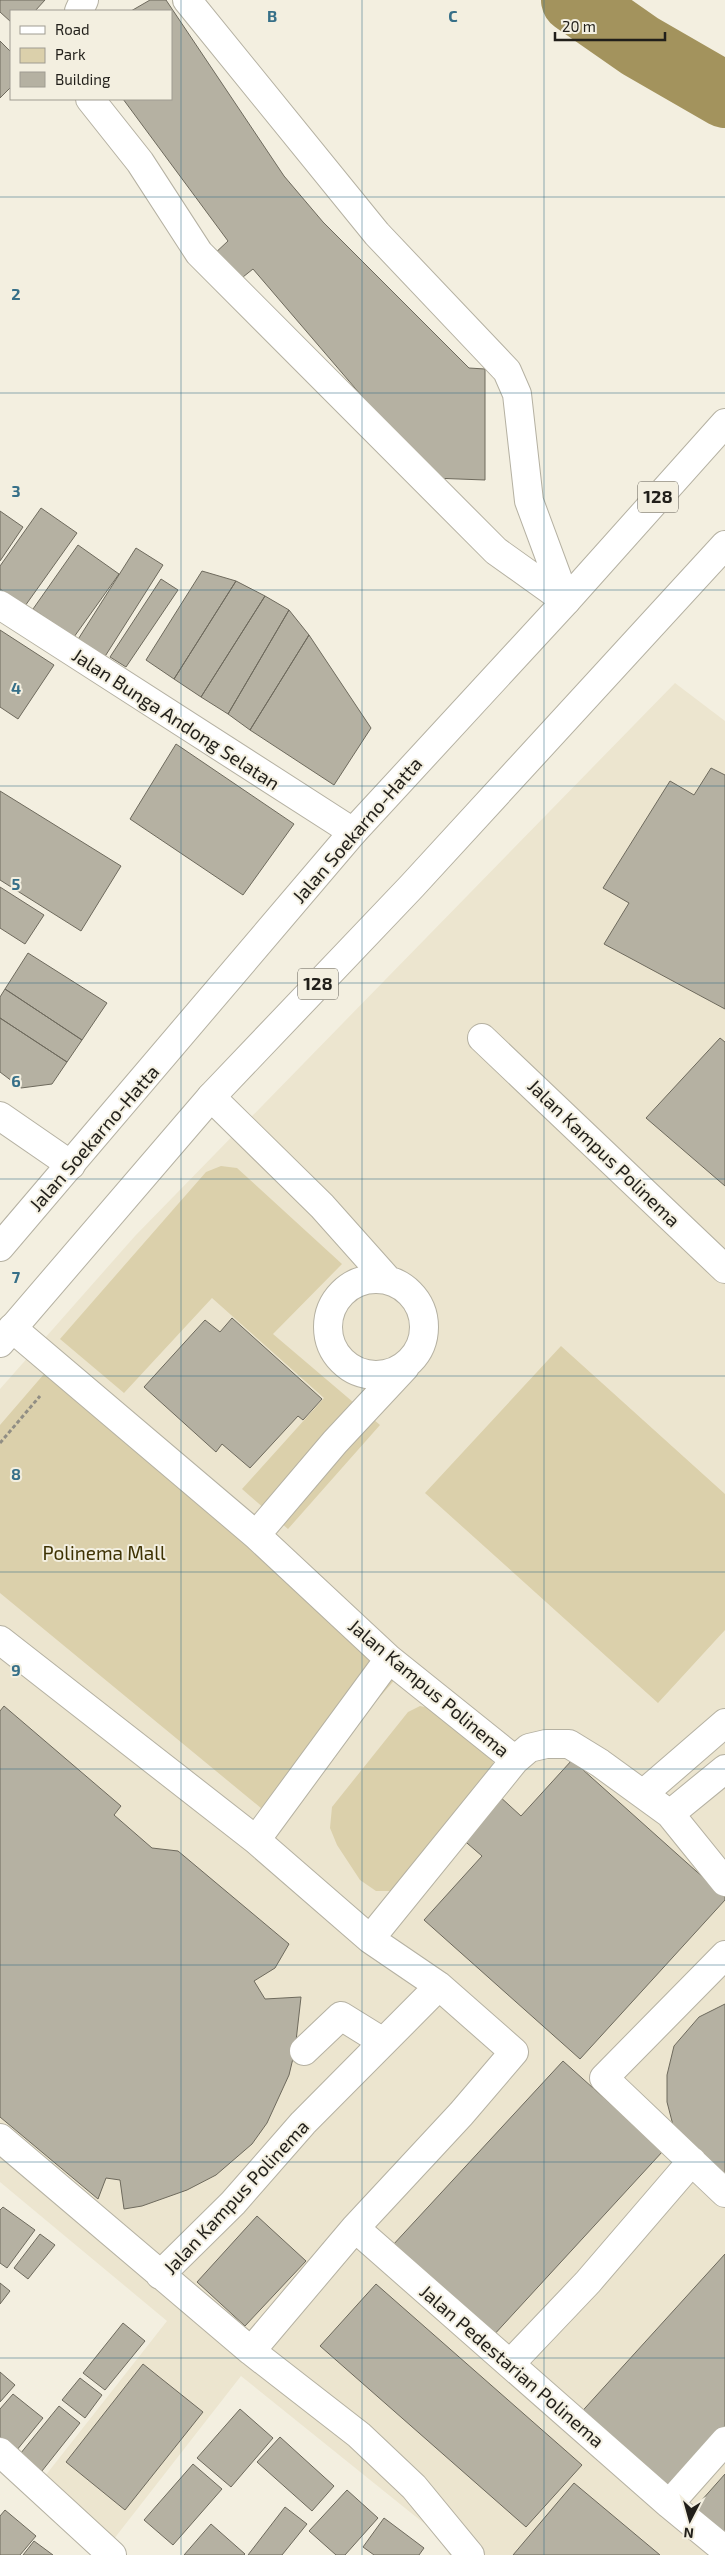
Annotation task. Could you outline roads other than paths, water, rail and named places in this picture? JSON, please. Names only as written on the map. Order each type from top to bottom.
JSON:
[{"type":"main road","points":[[188,0],[377,234],[506,371],[517,394],[529,501],[566,601]]},
{"type":"main road","points":[[91,100],[140,162],[199,253],[489,544],[566,601]]},
{"type":"main road","name":"Jalan Soekarno-Hatta","points":[[0,1247],[353,832],[566,601],[725,423]]},
{"type":"main road","name":"128","points":[[6,1336],[211,1097],[412,886],[725,545]]},
{"type":"main road","name":"Jalan Bunga Andong Selatan","points":[[0,605],[353,832]]},
{"type":"main road","name":"Jalan Kampus Polinema","points":[[482,1038],[725,1269]]},
{"type":"main road","points":[[211,1097],[322,1206],[388,1280],[408,1291],[422,1309],[425,1324],[424,1340],[417,1354],[335,1442],[256,1534]]},
{"type":"main road","points":[[0,1116],[71,1165]]},
{"type":"main road","points":[[388,1280],[371,1279],[355,1284],[342,1293],[332,1307],[328,1323],[329,1340],[336,1354],[348,1366],[362,1374],[378,1376],[393,1373],[407,1365]]},
{"type":"main road","name":"Jalan Kampus Polinema","points":[[6,1336],[61,1372],[256,1534],[389,1659],[515,1760],[529,1748],[546,1744],[569,1744],[670,1814],[725,1882]]},
{"type":"main road","points":[[0,1640],[256,1840],[370,1939],[439,1986],[514,2052],[461,2114],[355,2228],[251,2351]]},
{"type":"main road","points":[[256,1840],[389,1659]]},
{"type":"main road","points":[[643,1794],[725,1723]]},
{"type":"main road","points":[[370,1939],[515,1760]]},
{"type":"main road","points":[[670,1814],[725,1769]]},
{"type":"main road","points":[[725,1955],[604,2078],[725,2193]]},
{"type":"main road","name":"Jalan Kampus Polinema","points":[[439,1986],[303,2124],[233,2203],[160,2275],[251,2351],[366,2441],[414,2487],[470,2555]]},
{"type":"main road","points":[[304,2051],[341,2016],[383,2042]]},
{"type":"main road","points":[[0,2138],[160,2275]]},
{"type":"main road","points":[[510,2364],[588,2282],[692,2161]]},
{"type":"main road","name":"Jalan Pedestarian Polinema","points":[[355,2228],[669,2504],[725,2550]]},
{"type":"main road","points":[[669,2504],[725,2441]]},
{"type":"main road","points":[[0,2452],[112,2555]]},
{"type":"waterway","points":[[574,0],[640,46],[725,95]]},
{"type":"park label","name":"Polinema Mall","points":[[104,1553]]}]
